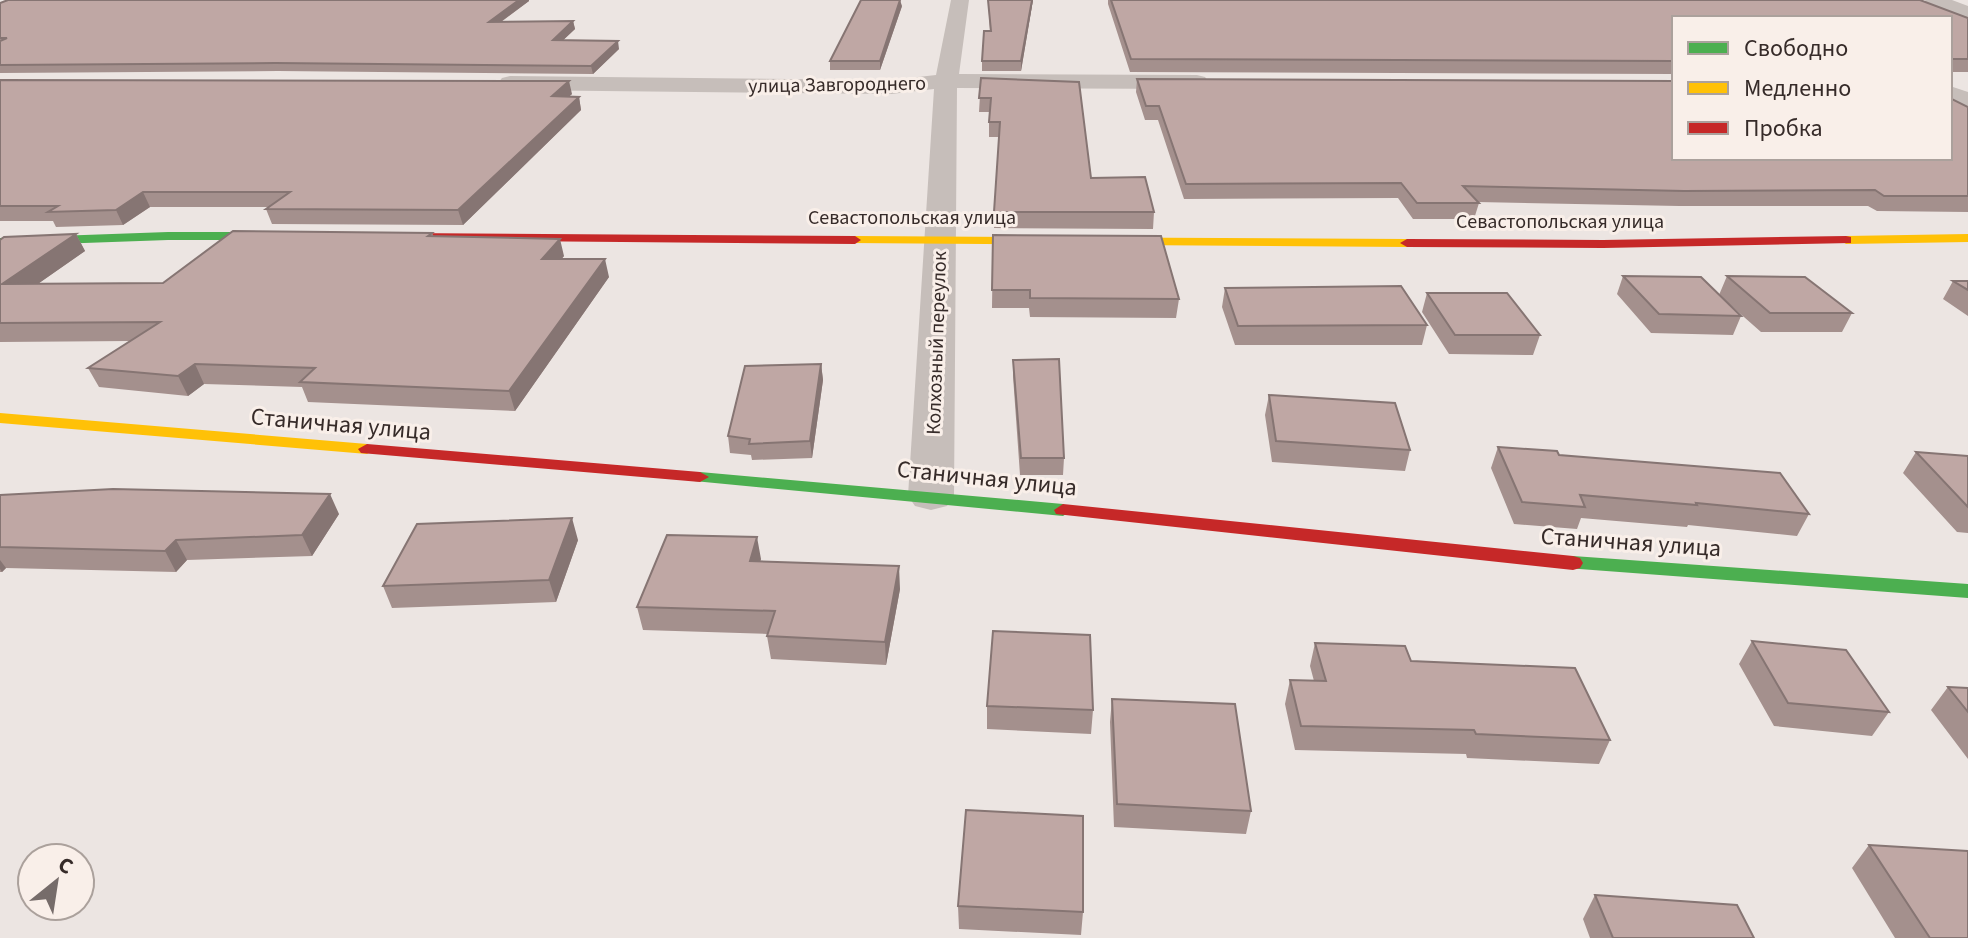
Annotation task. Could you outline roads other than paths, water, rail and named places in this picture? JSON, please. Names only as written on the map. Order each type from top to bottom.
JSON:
[{"type":"street","name":"Колхозный переулок","points":[[931,496],[946,81],[960,0]]},
{"type":"street","points":[[1934,0],[1968,12]]},
{"type":"street","name":"улица Завгороднего","points":[[482,83],[891,87],[946,81],[1215,82]]},
{"type":"street","points":[[0,242],[168,236],[310,237]]},
{"type":"street","name":"Севастопольская улица","points":[[389,237],[1603,244],[1968,238]]},
{"type":"street","name":"Станичная улица","points":[[0,418],[931,496],[1569,563],[1968,591]]}]
